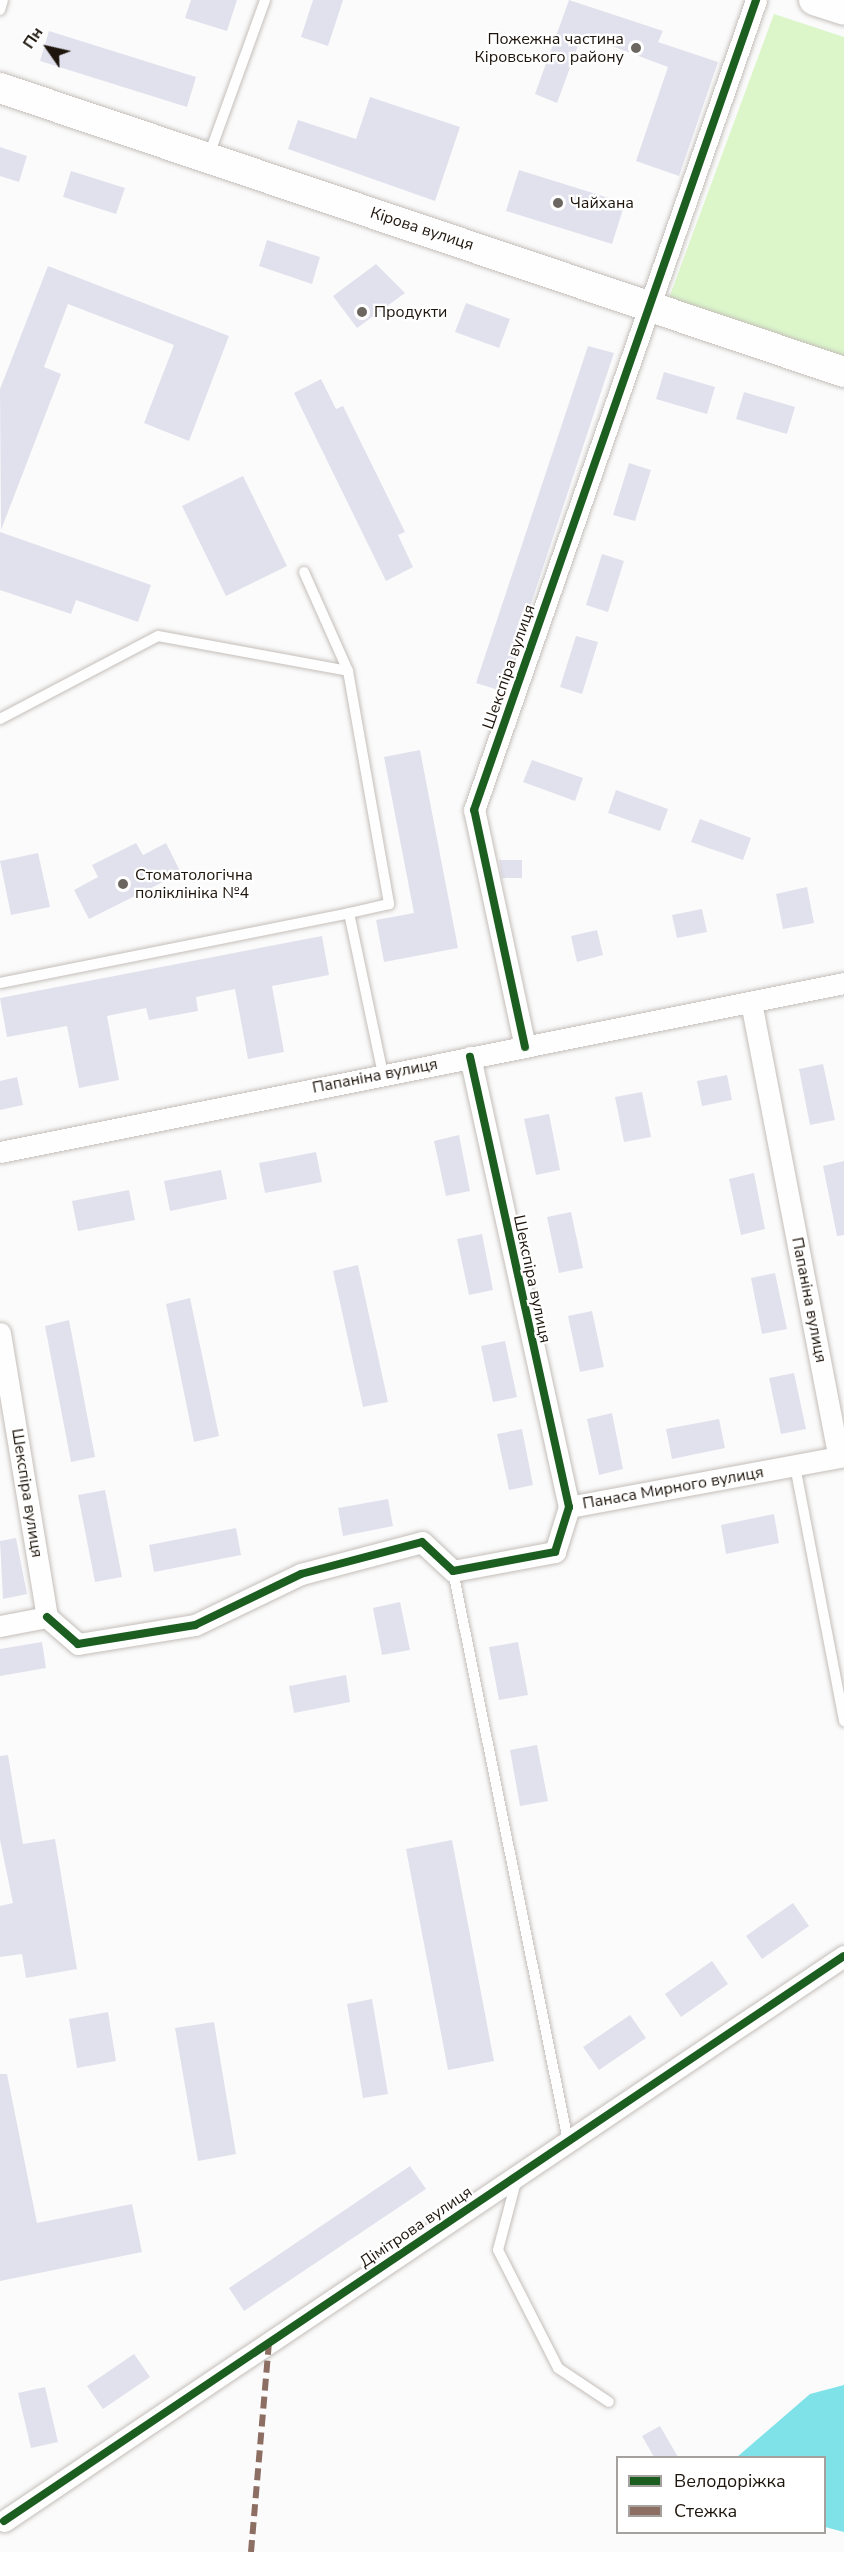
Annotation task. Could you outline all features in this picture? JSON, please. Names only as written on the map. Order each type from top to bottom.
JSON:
[{"type":"street","name":"Шекспіра вулиця","points":[[525,1047],[474,810],[647,304],[756,0]]},
{"type":"street","points":[[814,0],[844,10]]},
{"type":"street","name":"Кірова вулиця","points":[[0,88],[844,372]]},
{"type":"street","name":"Папаніна вулиця","points":[[0,1152],[844,983]]},
{"type":"street","name":"Папаніна вулиця","points":[[751,1002],[842,1457]]},
{"type":"street","name":"Шекспіра вулиця","points":[[470,1057],[568,1507]]},
{"type":"street","name":"Шекспіра вулиця","points":[[0,1333],[48,1617]]},
{"type":"street","name":"Панаса Мирного вулиця","points":[[453,1571],[555,1552],[568,1507],[842,1457]]},
{"type":"street","points":[[0,1626],[48,1617],[78,1644],[195,1625],[301,1574],[422,1542],[453,1571]]},
{"type":"street","name":"Дімітрова вулиця","points":[[1,2518],[844,1956]]},
{"type":"lane","points":[[0,10],[3,0]]},
{"type":"lane","points":[[208,158],[265,0]]},
{"type":"lane","points":[[0,983],[389,904],[348,671],[304,572]]},
{"type":"lane","points":[[0,719],[158,636],[348,671]]},
{"type":"lane","points":[[349,913],[383,1075]]},
{"type":"lane","points":[[795,1466],[844,1721]]},
{"type":"lane","points":[[453,1571],[568,2141]]},
{"type":"lane","points":[[518,2175],[498,2250],[558,2368],[609,2402]]},
{"type":"green space","points":[[774,14],[844,37],[844,360],[669,298]]},
{"type":"water","points":[[844,2385],[844,2532],[826,2527],[826,2456],[738,2456],[810,2394]]},
{"type":"building","points":[[191,0],[237,0],[227,31],[185,18]]},
{"type":"building","points":[[313,0],[343,0],[328,46],[301,37]]},
{"type":"building","points":[[569,0],[663,31],[658,42],[718,62],[679,176],[636,161],[668,67],[582,35],[557,103],[535,94]]},
{"type":"building","points":[[49,31],[196,77],[187,107],[40,61]]},
{"type":"building","points":[[370,97],[460,127],[435,201],[288,149],[298,120],[356,139]]},
{"type":"building","points":[[0,147],[27,156],[19,182],[0,176]]},
{"type":"building","points":[[519,170],[625,203],[612,244],[506,211]]},
{"type":"building","points":[[71,171],[125,188],[116,214],[63,197]]},
{"type":"building","points":[[267,240],[320,257],[312,284],[259,266]]},
{"type":"building","name":"Продукти","points":[[376,264],[405,293],[357,328],[333,296]]},
{"type":"building","points":[[48,266],[229,336],[189,441],[144,423],[174,345],[68,304],[44,367],[61,374],[1,530],[0,389]]},
{"type":"building","points":[[466,303],[510,319],[499,348],[455,332]]},
{"type":"building","points":[[588,346],[614,353],[502,691],[476,683]]},
{"type":"building","points":[[664,372],[715,387],[707,414],[656,399]]},
{"type":"building","points":[[321,379],[336,409],[343,406],[405,532],[398,535],[413,567],[386,581],[294,393]]},
{"type":"building","points":[[744,392],[795,407],[787,434],[736,419]]},
{"type":"building","points":[[629,463],[651,470],[635,521],[613,515]]},
{"type":"building","points":[[243,476],[287,566],[226,596],[182,506]]},
{"type":"building","points":[[0,532],[151,585],[138,622],[76,600],[71,614],[0,590]]},
{"type":"building","points":[[602,554],[624,561],[608,612],[586,605]]},
{"type":"building","points":[[576,636],[598,642],[582,694],[560,687]]},
{"type":"building","points":[[420,750],[458,948],[384,962],[376,920],[414,913],[384,757]]},
{"type":"building","points":[[532,760],[583,778],[575,801],[523,782]]},
{"type":"building","points":[[616,790],[668,809],[660,831],[608,813]]},
{"type":"building","points":[[700,819],[751,838],[743,860],[691,842]]},
{"type":"building","name":"Стоматологічна поліклініка №4","points":[[136,843],[143,855],[166,843],[181,873],[89,919],[74,890],[98,877],[92,865]]},
{"type":"building","points":[[38,853],[50,907],[11,915],[0,861]]},
{"type":"building","points":[[499,860],[522,860],[522,878],[502,878]]},
{"type":"building","points":[[807,887],[814,923],[783,929],[776,894]]},
{"type":"building","points":[[702,909],[707,932],[677,938],[672,915]]},
{"type":"building","points":[[597,930],[603,955],[577,962],[571,936]]},
{"type":"building","points":[[322,936],[329,975],[272,986],[284,1052],[248,1059],[235,989],[196,997],[198,1011],[149,1020],[146,1008],[107,1016],[119,1080],[79,1088],[67,1026],[7,1037],[0,998]]},
{"type":"building","points":[[823,1064],[835,1120],[810,1125],[799,1069]]},
{"type":"building","points":[[727,1075],[732,1100],[702,1106],[697,1081]]},
{"type":"building","points":[[17,1077],[23,1105],[0,1110],[0,1081]]},
{"type":"building","points":[[642,1092],[651,1137],[624,1142],[615,1097]]},
{"type":"building","points":[[549,1114],[560,1170],[536,1175],[524,1119]]},
{"type":"building","points":[[459,1135],[470,1191],[446,1196],[434,1141]]},
{"type":"building","points":[[316,1152],[322,1182],[265,1193],[259,1163]]},
{"type":"building","points":[[844,1161],[844,1235],[837,1236],[823,1166]]},
{"type":"building","points":[[221,1170],[227,1199],[170,1211],[164,1181]]},
{"type":"building","points":[[754,1173],[765,1229],[741,1235],[729,1179]]},
{"type":"building","points":[[129,1190],[135,1220],[78,1231],[72,1201]]},
{"type":"building","points":[[571,1212],[583,1268],[559,1273],[547,1217]]},
{"type":"building","points":[[482,1234],[493,1290],[469,1295],[457,1239]]},
{"type":"building","points":[[358,1265],[388,1402],[363,1407],[333,1271]]},
{"type":"building","points":[[775,1273],[787,1329],[762,1334],[751,1278]]},
{"type":"building","points":[[190,1298],[219,1436],[194,1442],[166,1304]]},
{"type":"building","points":[[592,1311],[604,1367],[580,1372],[568,1316]]},
{"type":"building","points":[[69,1320],[95,1457],[71,1462],[45,1326]]},
{"type":"building","points":[[505,1341],[517,1397],[493,1402],[481,1346]]},
{"type":"building","points":[[794,1373],[806,1429],[781,1434],[769,1378]]},
{"type":"building","points":[[612,1413],[623,1469],[599,1475],[587,1419]]},
{"type":"building","points":[[719,1419],[725,1448],[672,1459],[666,1429]]},
{"type":"building","points":[[522,1429],[533,1485],[509,1490],[497,1434]]},
{"type":"building","points":[[105,1490],[122,1577],[95,1582],[78,1495]]},
{"type":"building","points":[[388,1499],[393,1526],[343,1536],[338,1508]]},
{"type":"building","points":[[774,1514],[779,1543],[726,1554],[721,1525]]},
{"type":"building","points":[[236,1528],[241,1555],[154,1572],[149,1545]]},
{"type":"building","points":[[16,1538],[27,1594],[3,1599],[0,1541]]},
{"type":"building","points":[[400,1602],[410,1650],[382,1655],[373,1608]]},
{"type":"building","points":[[42,1642],[46,1668],[0,1676],[0,1649]]},
{"type":"building","points":[[518,1642],[528,1695],[499,1700],[489,1647]]},
{"type":"building","points":[[346,1675],[350,1702],[294,1713],[289,1686]]},
{"type":"building","points":[[537,1745],[548,1801],[520,1806],[510,1750]]},
{"type":"building","points":[[8,1755],[23,1844],[55,1839],[77,1969],[26,1978],[22,1954],[0,1957],[0,1906],[13,1903],[0,1840],[0,1756]]},
{"type":"building","points":[[452,1840],[494,2061],[448,2070],[406,1849]]},
{"type":"building","points":[[793,1903],[809,1926],[762,1959],[746,1936]]},
{"type":"building","points":[[712,1961],[728,1984],[681,2017],[665,1994]]},
{"type":"building","points":[[372,1999],[388,2094],[363,2098],[347,2004]]},
{"type":"building","points":[[108,2012],[116,2061],[77,2068],[69,2019]]},
{"type":"building","points":[[630,2015],[646,2038],[599,2070],[583,2047]]},
{"type":"building","points":[[214,2022],[236,2154],[198,2161],[175,2028]]},
{"type":"building","points":[[0,2074],[7,2074],[37,2223],[132,2204],[142,2252],[0,2281]]},
{"type":"building","points":[[410,2166],[426,2189],[244,2311],[229,2288]]},
{"type":"building","points":[[134,2354],[150,2377],[103,2409],[87,2386]]},
{"type":"building","points":[[45,2387],[58,2442],[31,2448],[18,2393]]},
{"type":"building","points":[[660,2426],[677,2456],[653,2456],[642,2436]]},
{"type":"marked path","points":[[251,2552],[269,2342]]},
{"type":"cycle path","points":[[525,1047],[474,810],[756,0]]},
{"type":"cycle path","points":[[47,1617],[78,1644],[195,1625],[301,1574],[422,1542],[453,1571],[555,1552],[569,1507],[470,1057]]},
{"type":"cycle path","points":[[4,2521],[844,1956]]},
{"type":"place","name":"Пожежна частина Кіровського району","points":[[636,48]]},
{"type":"place","name":"Чайхана","points":[[558,203]]},
{"type":"place","name":"Продукти","points":[[362,312]]},
{"type":"place","name":"Стоматологічна поліклініка №4","points":[[123,884]]}]
